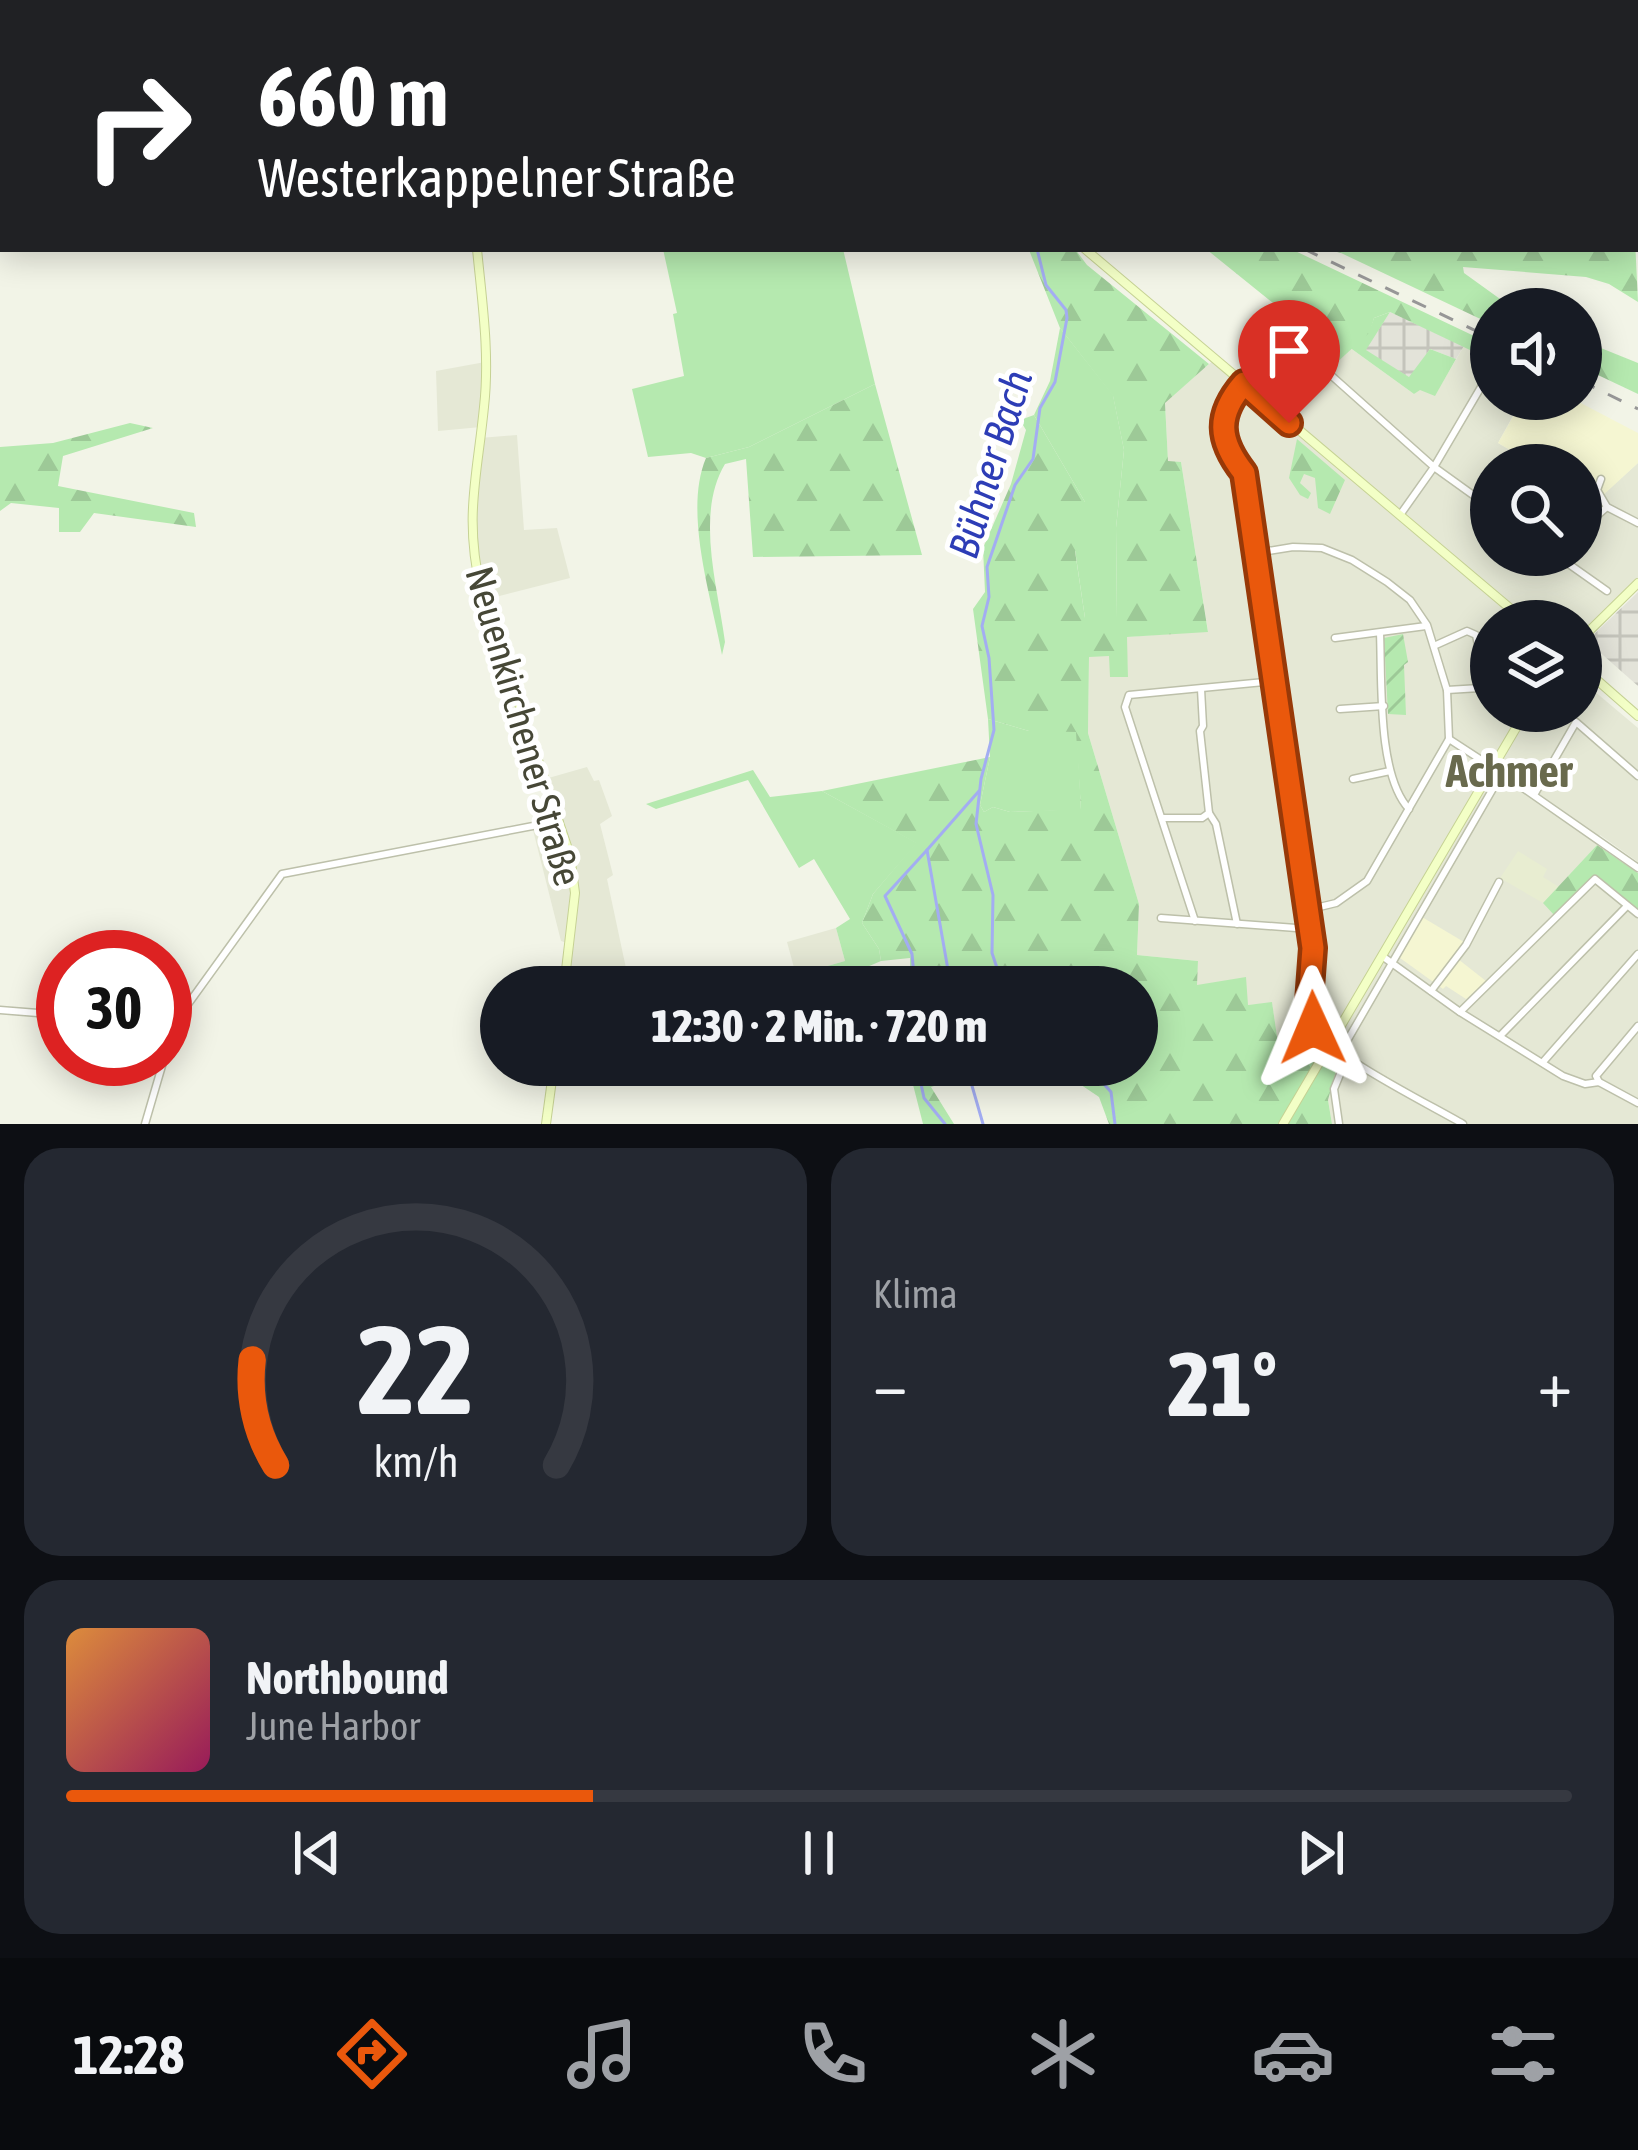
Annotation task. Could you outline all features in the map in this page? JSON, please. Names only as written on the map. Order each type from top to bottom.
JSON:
[{"type":"street","name":"Neuenkirchener Straße","points":[[476,252],[486,374],[470,518],[473,556],[560,821],[575,893],[566,966]]},
{"type":"street","points":[[1089,252],[1501,600]]},
{"type":"street","points":[[1324,369],[1470,493]]},
{"type":"street","points":[[1244,383],[1226,406],[1223,423],[1226,444],[1244,473],[1307,910],[1313,966],[1308,1015],[1313,1028],[1340,1053],[1462,1124]]},
{"type":"street","points":[[1400,515],[1470,406]]},
{"type":"street","points":[[1602,499],[1606,507],[1638,524]]},
{"type":"street","points":[[1602,511],[1606,507]]},
{"type":"street","points":[[1255,554],[1322,548],[1352,560],[1410,600],[1436,645],[1447,690],[1449,739],[1367,881],[1336,903],[1307,910]]},
{"type":"street","points":[[1585,576],[1606,591]]},
{"type":"street","points":[[1602,618],[1638,583]]},
{"type":"street","points":[[1335,638],[1427,626]]},
{"type":"street","points":[[1436,645],[1468,631],[1476,634],[1485,682],[1480,688],[1447,690]]},
{"type":"street","points":[[1380,633],[1390,771],[1399,798],[1409,809]]},
{"type":"street","points":[[1195,920],[1125,707],[1130,695],[1274,681]]},
{"type":"street","points":[[1602,685],[1638,716]]},
{"type":"street","points":[[1201,689],[1203,726],[1199,731],[1208,813],[1216,824],[1237,924]]},
{"type":"street","points":[[1340,709],[1384,706]]},
{"type":"street","points":[[1534,795],[1576,722],[1638,776]]},
{"type":"street","points":[[1339,1124],[1334,1090],[1343,1067],[1340,1053],[1516,732]]},
{"type":"street","points":[[1449,739],[1638,868]]},
{"type":"street","points":[[1282,1124],[1498,770]]},
{"type":"street","points":[[1353,779],[1390,771]]},
{"type":"street","points":[[1163,818],[1202,818],[1208,813]]},
{"type":"street","points":[[192,994],[282,874],[560,821]]},
{"type":"street","points":[[1460,1012],[1595,879],[1638,914]]},
{"type":"street","points":[[1431,992],[1466,945],[1499,882]]},
{"type":"street","points":[[1500,1036],[1627,906]]},
{"type":"street","points":[[1161,918],[1309,929]]},
{"type":"street","points":[[1543,1062],[1638,954]]},
{"type":"street","points":[[1382,956],[1563,1076],[1585,1084],[1599,1082]]},
{"type":"street","points":[[0,1010],[36,1013]]},
{"type":"street","points":[[1638,1026],[1596,1076],[1638,1103]]},
{"type":"street","points":[[145,1124],[156,1086]]},
{"type":"street","points":[[546,1124],[551,1086]]},
{"type":"shaded area","points":[[1390,312],[1464,346],[1456,359],[1430,349],[1410,378],[1365,350]]},
{"type":"shaded area","points":[[1464,346],[1470,349],[1470,420],[1511,420],[1500,444],[1470,444],[1470,576],[1602,576],[1602,495],[1638,463],[1638,589],[1602,626],[1602,600],[1470,600],[1470,732],[1602,732],[1602,698],[1638,728],[1638,862],[1600,835],[1597,845],[1544,903],[1554,915],[1594,877],[1638,911],[1638,1124],[1332,1124],[1328,1100],[1336,1067],[1318,1053],[1280,1057],[1272,1003],[1248,1005],[1196,985],[1198,961],[1137,955],[1139,904],[1088,733],[1089,656],[1109,656],[1128,676],[1126,637],[1208,631],[1181,462],[1168,462],[1165,402],[1215,359],[1289,422],[1349,347],[1414,394],[1420,389],[1435,395]]},
{"type":"shaded area","points":[[485,362],[481,427],[438,431],[436,371]]},
{"type":"shaded area","points":[[1602,414],[1638,433],[1638,463],[1602,496],[1602,444],[1498,443],[1511,420],[1602,420]]},
{"type":"shaded area","points":[[517,435],[524,530],[557,528],[570,578],[484,600],[473,556],[480,438]]},
{"type":"shaded area","points":[[1638,592],[1638,686],[1602,654],[1602,627]]},
{"type":"shaded area","points":[[587,767],[594,781],[599,780],[612,816],[600,824],[613,875],[607,879],[626,966],[567,966],[570,944],[561,941],[532,826],[559,821],[545,779]]},
{"type":"shaded area","points":[[1518,851],[1547,869],[1543,877],[1559,887],[1543,903],[1500,878]]},
{"type":"shaded area","points":[[1422,917],[1469,945],[1458,959],[1486,981],[1466,999],[1446,986],[1443,989],[1400,958]]},
{"type":"shaded area","points":[[836,928],[845,961],[794,966],[787,942]]},
{"type":"green space","points":[[664,252],[844,252],[875,384],[749,447],[706,458],[691,453],[648,457],[632,389],[684,376],[673,314],[677,313]]},
{"type":"green space","points":[[1030,252],[1077,252],[1209,364],[1165,403],[1168,461],[1181,462],[1208,632],[1127,637],[1128,677],[1110,677],[1109,656],[1089,657],[1088,733],[1139,904],[1137,955],[1198,961],[1197,985],[1246,977],[1248,1005],[1272,1002],[1280,1057],[1318,1052],[1337,1067],[1328,1100],[1332,1124],[1109,1124],[1099,1097],[1083,1086],[1158,1086],[1158,966],[910,966],[910,958],[881,961],[862,923],[873,894],[916,843],[822,791],[990,757],[980,805],[984,812],[993,807],[1010,812],[1081,809],[1076,732],[1029,731],[988,719],[973,609],[985,592],[983,548],[1011,484],[1026,430],[1020,420],[1034,415],[1085,502],[1088,537],[1075,551],[1085,618],[1117,617],[1116,528],[1124,450],[1113,396],[1060,328]]},
{"type":"green space","points":[[1210,252],[1297,252],[1470,334],[1470,350],[1390,312],[1374,318],[1370,332],[1333,366],[1319,340]]},
{"type":"green space","points":[[1337,252],[1636,252],[1638,302],[1609,284],[1586,277],[1463,267],[1464,273],[1485,288],[1470,288],[1470,314]]},
{"type":"green space","points":[[1390,312],[1366,350],[1409,377],[1430,349],[1456,359],[1435,396],[1420,390],[1414,394],[1349,347],[1369,332],[1374,318]]},
{"type":"green space","points":[[1060,328],[1113,395],[1124,450],[1116,528],[1117,618],[1085,618],[1075,550],[1085,502],[1034,415],[1050,381]]},
{"type":"green space","points":[[1602,348],[1638,363],[1638,394],[1602,377]]},
{"type":"green space","points":[[875,384],[922,555],[753,557],[746,459],[725,464],[711,505],[710,528],[725,642],[722,655],[698,529],[697,504],[706,458],[749,447]]},
{"type":"green space","points":[[130,423],[153,428],[63,456],[58,486],[194,513],[196,527],[94,513],[80,532],[59,532],[59,508],[11,503],[0,511],[0,447],[53,443]]},
{"type":"green space","points":[[1297,439],[1345,480],[1330,514],[1318,508],[1315,478],[1304,474],[1300,483],[1311,493],[1308,499],[1289,478]]},
{"type":"green space","points":[[1403,634],[1408,662],[1404,665],[1406,715],[1388,714],[1384,638]]},
{"type":"green space","points":[[988,719],[1029,731],[1077,731],[1081,810],[1010,812],[993,807],[984,812],[980,805],[990,757]]},
{"type":"green space","points":[[753,770],[770,797],[822,791],[917,843],[873,894],[862,923],[881,961],[869,966],[828,966],[845,961],[836,928],[850,919],[814,859],[799,868],[748,780],[656,809],[646,804]]},
{"type":"green space","points":[[1597,845],[1638,873],[1638,911],[1595,877],[1554,915],[1543,903]]},
{"type":"green space","points":[[913,1086],[934,1086],[954,1124],[923,1124]]},
{"type":"waterway","name":"Bühner Bach","points":[[996,966],[992,953],[993,895],[976,824],[994,730],[982,626],[989,597],[987,567],[1015,485],[1033,459],[1040,408],[1055,382],[1067,318],[1046,285],[1038,252]]},
{"type":"waterway","points":[[947,966],[927,850],[979,791]]},
{"type":"waterway","points":[[913,966],[885,896],[927,850]]},
{"type":"waterway","points":[[921,1086],[924,1098],[945,1124]]},
{"type":"waterway","points":[[972,1086],[983,1124]]},
{"type":"waterway","name":"Bühner Bach","points":[[1106,1086],[1111,1092],[1115,1124]]},
{"type":"railway","points":[[1310,252],[1470,328]]},
{"type":"railway","points":[[1602,391],[1638,409]]},
{"type":"district","name":"Achmer","points":[[1509,771]]},
{"type":"route","points":[[1289,423],[1244,383],[1226,406],[1223,423],[1226,444],[1244,473],[1279,706],[1313,948],[1308,1015],[1313,1028]]}]
